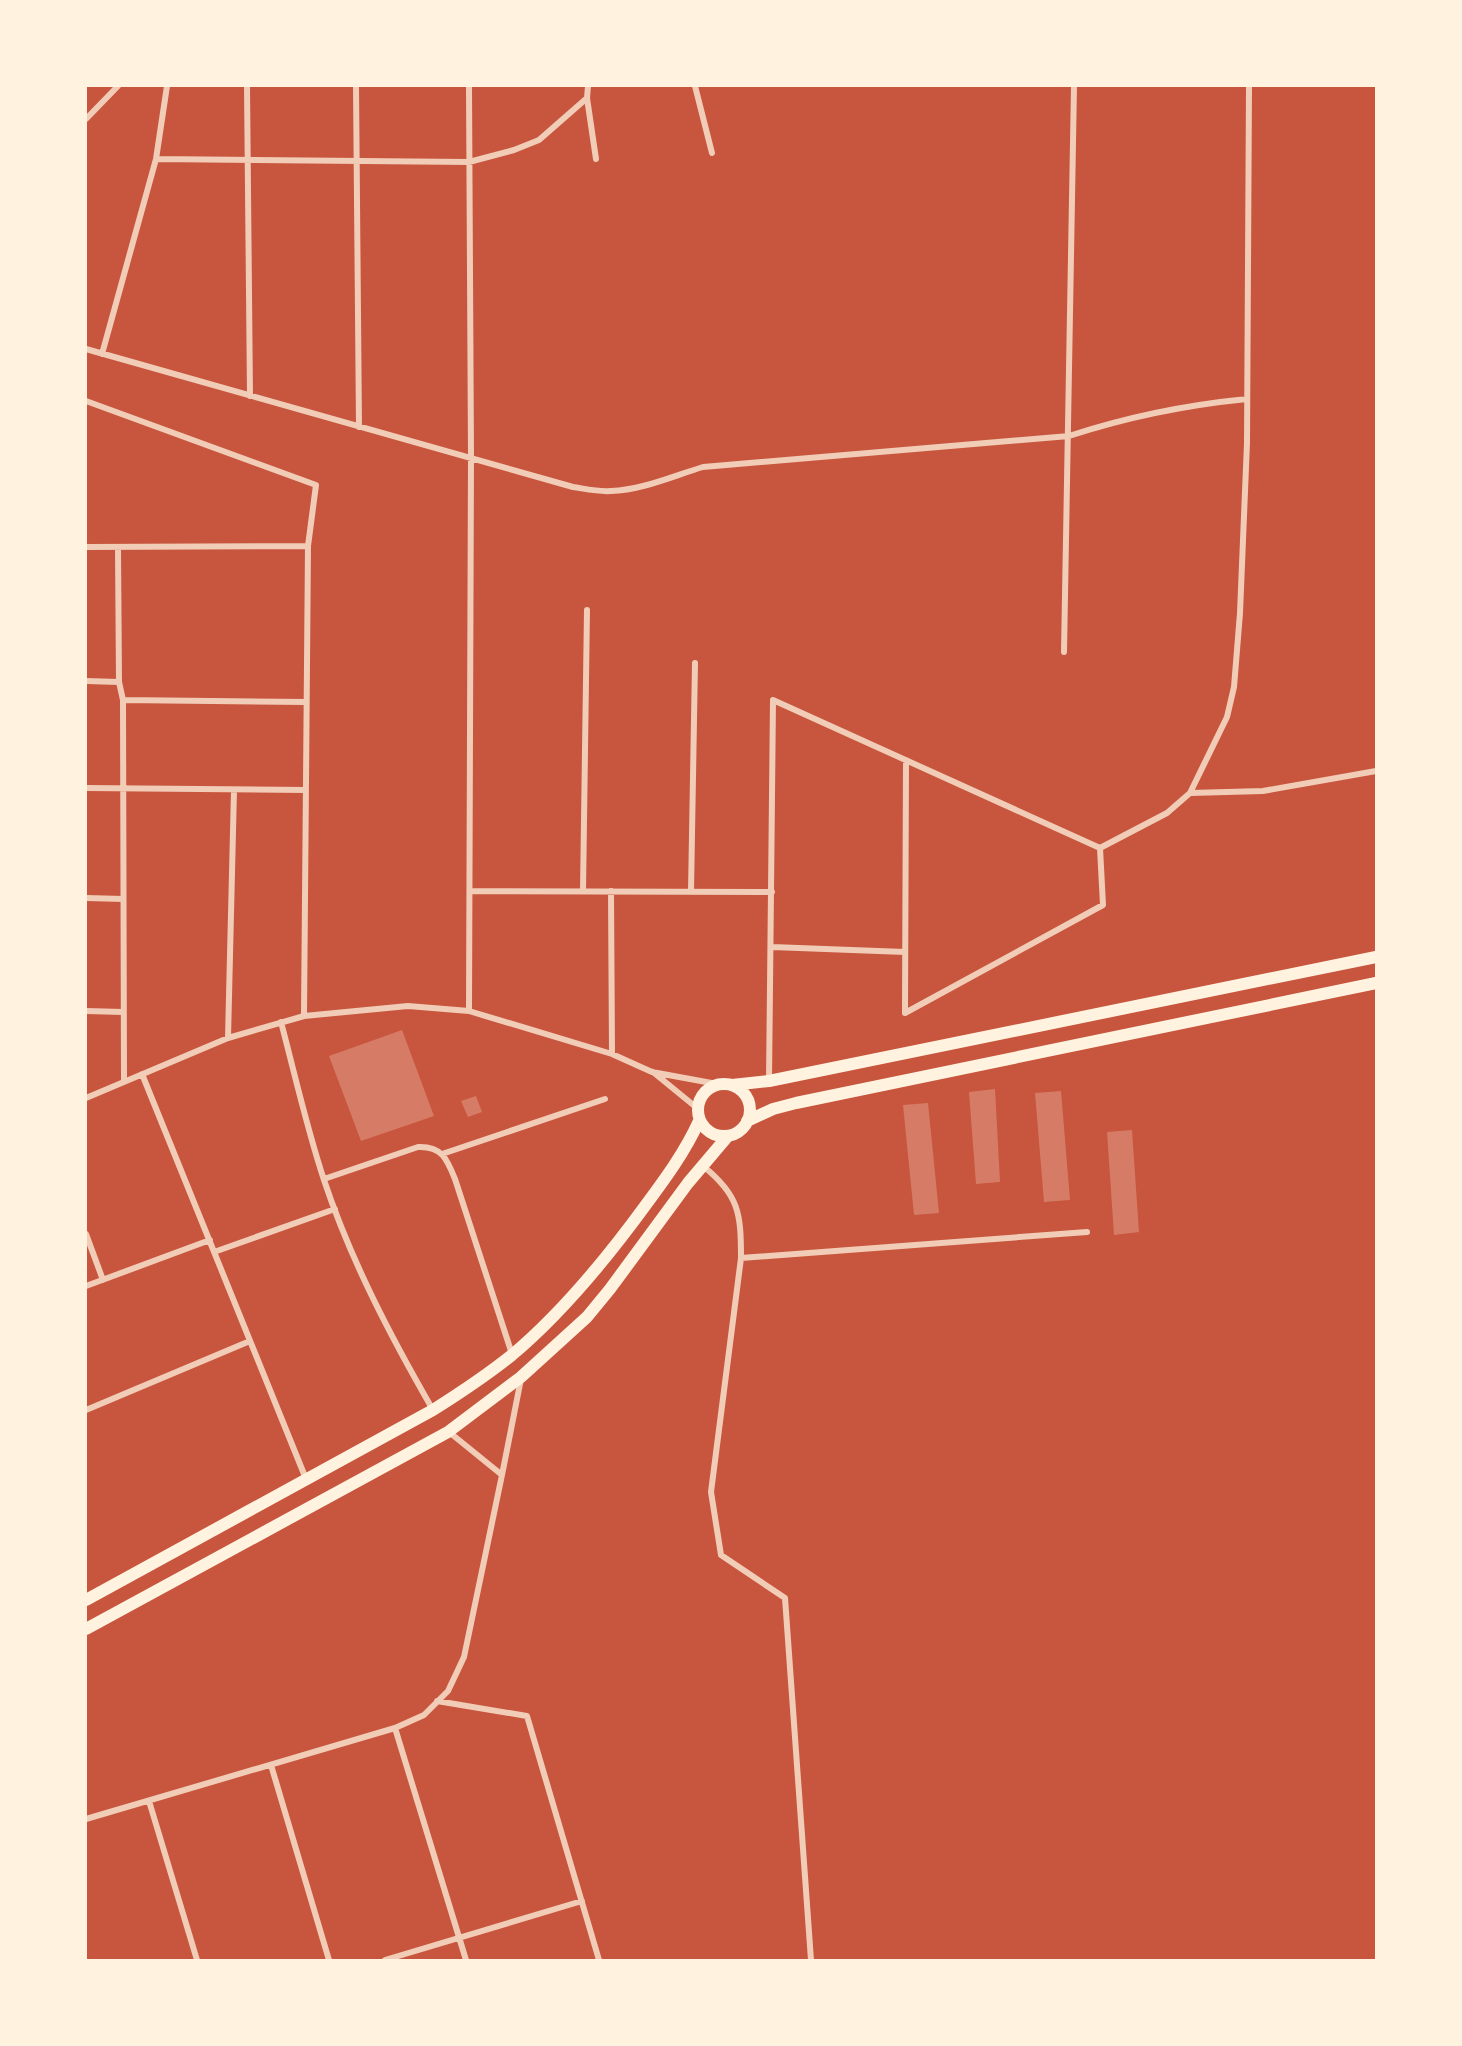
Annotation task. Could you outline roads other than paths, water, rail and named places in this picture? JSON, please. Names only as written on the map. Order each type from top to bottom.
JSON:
[{"type":"main road","points":[[732,1085],[742,1091],[749,1102],[750,1115],[739,1132],[720,1137],[708,1131],[699,1121],[697,1108],[705,1090],[717,1084],[732,1085],[769,1080],[1377,957]]},
{"type":"main road","points":[[747,1121],[773,1109],[796,1103],[1377,983]]},
{"type":"main road","points":[[86,1600],[433,1410],[468,1388],[513,1354],[557,1311],[621,1238],[687,1147],[699,1121]]},
{"type":"main road","points":[[86,1629],[448,1432],[521,1377],[587,1317],[688,1183],[727,1137]]},
{"type":"street","points":[[86,119],[118,86]]},
{"type":"street","points":[[102,354],[156,159],[167,86]]},
{"type":"street","points":[[247,86],[250,396]]},
{"type":"street","points":[[356,86],[359,427]]},
{"type":"street","points":[[469,86],[471,458],[469,1011]]},
{"type":"street","points":[[588,86],[587,98],[596,159]]},
{"type":"street","points":[[695,86],[712,153]]},
{"type":"street","points":[[1064,652],[1074,86]]},
{"type":"street","points":[[1100,848],[1167,813],[1191,793],[1227,717],[1234,687],[1240,613],[1247,399],[1249,86]]},
{"type":"street","points":[[156,159],[469,162],[514,150],[539,140],[587,98]]},
{"type":"street","points":[[86,349],[573,487],[613,491],[648,484],[703,467],[1069,436],[1106,424],[1159,412],[1247,399]]},
{"type":"street","points":[[86,401],[316,485],[308,546],[304,1016]]},
{"type":"street","points":[[86,547],[308,546]]},
{"type":"street","points":[[118,548],[119,682],[123,700],[124,1082]]},
{"type":"street","points":[[583,891],[587,610]]},
{"type":"street","points":[[691,891],[695,663]]},
{"type":"street","points":[[86,681],[119,682]]},
{"type":"street","points":[[123,700],[306,702]]},
{"type":"street","points":[[769,1080],[773,700],[1100,848]]},
{"type":"street","points":[[906,760],[905,1014],[1103,905],[1100,848]]},
{"type":"street","points":[[1191,793],[1263,791],[1377,771]]},
{"type":"street","points":[[86,788],[306,790]]},
{"type":"street","points":[[228,1038],[234,790]]},
{"type":"street","points":[[470,891],[772,892]]},
{"type":"street","points":[[611,891],[612,1054]]},
{"type":"street","points":[[86,898],[123,899]]},
{"type":"street","points":[[772,947],[905,952]]},
{"type":"street","points":[[86,1098],[228,1038],[280,1022],[304,1016],[408,1006],[469,1011],[612,1054],[652,1072],[717,1084]]},
{"type":"street","points":[[86,1011],[123,1012]]},
{"type":"street","points":[[280,1022],[334,1209],[396,1346],[433,1410]]},
{"type":"street","points":[[652,1072],[697,1108]]},
{"type":"street","points":[[142,1074],[306,1479]]},
{"type":"street","points":[[442,1154],[605,1099]]},
{"type":"street","points":[[324,1179],[411,1148],[430,1146],[442,1154],[455,1179],[513,1354]]},
{"type":"street","points":[[703,1166],[720,1180],[731,1195],[740,1214],[741,1258],[711,1492],[721,1555],[785,1598],[812,1960]]},
{"type":"street","points":[[214,1252],[334,1209]]},
{"type":"street","points":[[741,1258],[1088,1232]]},
{"type":"street","points":[[86,1234],[103,1280]]},
{"type":"street","points":[[86,1286],[210,1240]]},
{"type":"street","points":[[86,1410],[250,1341]]},
{"type":"street","points":[[86,1820],[395,1728],[424,1715],[448,1691],[464,1657],[521,1377]]},
{"type":"street","points":[[448,1432],[502,1475]]},
{"type":"street","points":[[437,1701],[527,1716],[600,1960]]},
{"type":"street","points":[[395,1728],[466,1960]]},
{"type":"street","points":[[271,1765],[329,1960]]},
{"type":"street","points":[[149,1801],[197,1960]]},
{"type":"street","points":[[385,1960],[582,1901]]}]
